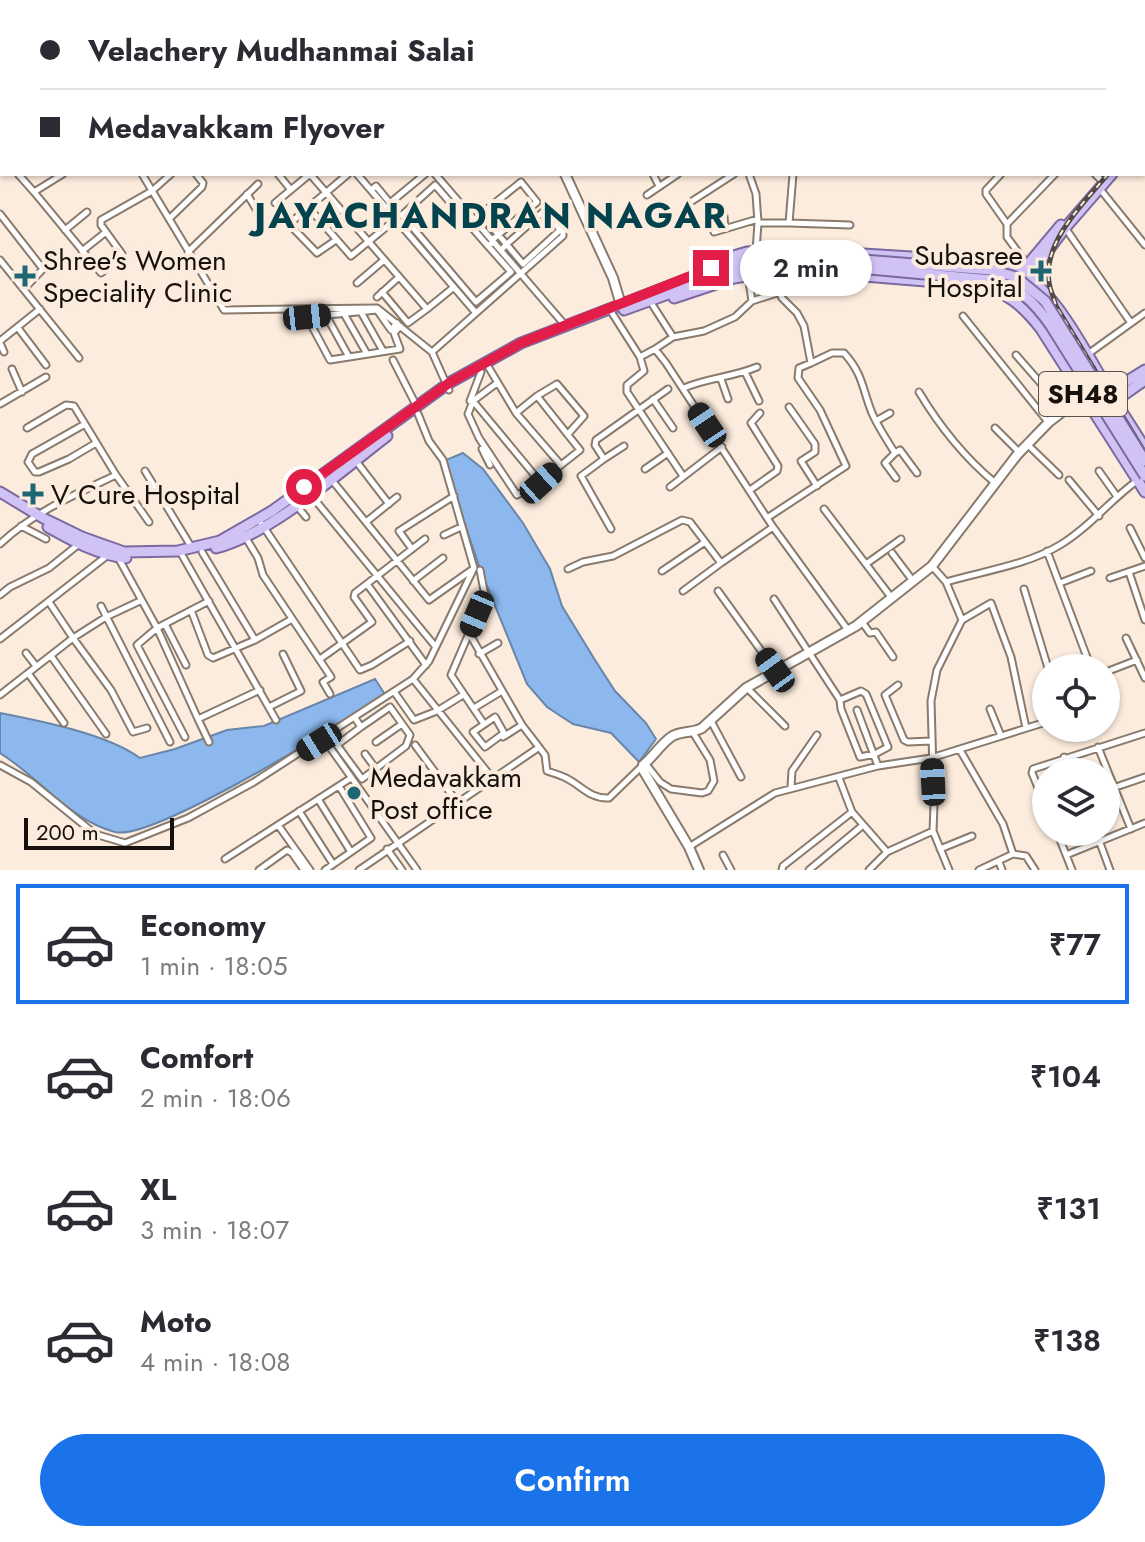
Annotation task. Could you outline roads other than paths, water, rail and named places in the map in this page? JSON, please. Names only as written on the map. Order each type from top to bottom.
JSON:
[{"type":"main road","points":[[1026,270],[1065,228],[1099,179]]},
{"type":"main road","points":[[0,499],[113,556],[147,559],[182,555],[245,537],[448,388],[564,324],[630,304],[675,297],[748,275],[771,272],[975,285],[1011,298],[1026,270],[1099,179]]},
{"type":"main road","points":[[665,287],[679,276],[709,263],[756,251],[811,250],[995,261],[1026,270]]},
{"type":"main road","points":[[448,388],[485,370],[529,342],[612,313],[711,268],[744,259],[783,256],[991,280],[1021,292],[1036,306],[1141,478]]},
{"type":"main road","points":[[654,300],[735,270],[825,261],[991,270],[1011,274],[1038,292],[1145,461]]},
{"type":"main road","name":"SH48","points":[[1026,270],[1067,324],[1142,442]]},
{"type":"main road","name":"SH48","points":[[1011,298],[1029,313],[1046,337],[1141,478],[1145,492]]},
{"type":"main road","points":[[1046,337],[1067,324]]},
{"type":"main road","points":[[1093,410],[1145,370]]},
{"type":"main road","points":[[1112,396],[1145,380]]},
{"type":"main road","points":[[81,541],[124,552],[151,554],[198,550],[261,524],[295,504],[418,410]]},
{"type":"main road","points":[[1120,451],[1142,442]]},
{"type":"main road","points":[[0,492],[34,516]]},
{"type":"street","points":[[20,176],[100,272],[122,254],[100,223],[101,220],[152,191],[169,176]]},
{"type":"street","points":[[34,192],[60,176]]},
{"type":"street","points":[[143,176],[224,310],[307,309],[361,312],[377,310],[400,349],[330,360],[307,317],[307,309]]},
{"type":"street","points":[[169,219],[202,187],[203,183],[198,176]]},
{"type":"street","points":[[280,176],[291,190]]},
{"type":"street","points":[[275,203],[308,176]]},
{"type":"street","points":[[312,176],[427,309]]},
{"type":"street","points":[[336,240],[320,253],[315,252],[289,224],[346,176]]},
{"type":"street","points":[[359,176],[476,313]]},
{"type":"street","points":[[371,190],[376,186],[390,203],[423,176]]},
{"type":"street","points":[[436,176],[459,207]]},
{"type":"street","points":[[432,352],[563,236],[564,232],[519,176]]},
{"type":"street","points":[[566,176],[613,278],[630,304]]},
{"type":"street","points":[[654,176],[659,186]]},
{"type":"street","points":[[647,195],[675,176]]},
{"type":"street","points":[[686,205],[731,176]]},
{"type":"street","points":[[750,176],[756,194],[756,251]]},
{"type":"street","points":[[789,223],[793,176]]},
{"type":"street","points":[[999,176],[986,194],[1007,224],[1007,237],[1026,270]]},
{"type":"street","points":[[1007,224],[1053,176]]},
{"type":"street","points":[[1099,179],[1145,245]]},
{"type":"street","points":[[491,242],[498,235],[537,202],[521,182],[481,214],[498,235],[507,244],[523,264],[559,232],[560,228],[545,210],[507,244],[501,250]]},
{"type":"street","points":[[188,252],[258,184]]},
{"type":"street","points":[[435,185],[491,242],[511,272],[476,302],[402,215],[435,185]]},
{"type":"street","points":[[247,194],[256,209]]},
{"type":"street","points":[[532,206],[540,215]]},
{"type":"street","points":[[309,208],[351,256],[396,219]]},
{"type":"street","points":[[65,230],[87,212]]},
{"type":"street","points":[[0,214],[43,269],[24,289]]},
{"type":"street","points":[[724,216],[725,229]]},
{"type":"street","points":[[714,232],[758,221],[850,225]]},
{"type":"street","points":[[1065,228],[1131,323]]},
{"type":"street","points":[[82,251],[106,232]]},
{"type":"street","points":[[491,242],[564,324]]},
{"type":"street","points":[[0,260],[79,358]]},
{"type":"street","points":[[357,283],[384,260]]},
{"type":"street","points":[[771,272],[780,292],[804,326],[811,363]]},
{"type":"street","points":[[748,275],[752,301]]},
{"type":"street","points":[[399,277],[380,295],[408,323],[454,287]]},
{"type":"street","points":[[640,357],[673,337],[704,331],[735,317],[752,301],[780,292]]},
{"type":"street","points":[[654,300],[673,337]]},
{"type":"street","points":[[307,317],[342,310],[377,308],[432,352],[448,388]]},
{"type":"street","points":[[4,352],[0,342],[40,309]]},
{"type":"street","points":[[342,310],[367,354]]},
{"type":"street","points":[[361,312],[383,351]]},
{"type":"street","points":[[612,313],[640,357],[644,371],[626,389],[683,476]]},
{"type":"street","points":[[1087,354],[1145,313]]},
{"type":"street","points":[[963,316],[1049,422]]},
{"type":"street","points":[[327,317],[349,357]]},
{"type":"street","points":[[392,332],[399,324]]},
{"type":"street","points":[[18,328],[46,365]]},
{"type":"street","points":[[655,349],[684,388],[773,527],[848,630]]},
{"type":"street","points":[[767,518],[846,464],[820,410],[798,378],[799,368],[832,353],[844,353],[862,377],[876,421],[895,453]]},
{"type":"street","points":[[1016,355],[1064,410]]},
{"type":"street","points":[[393,360],[418,410],[425,433],[443,460],[461,527],[485,596],[451,675],[484,723]]},
{"type":"street","points":[[684,388],[757,367]]},
{"type":"street","points":[[12,369],[22,392]]},
{"type":"street","points":[[490,465],[465,414],[485,370],[516,413],[561,465]]},
{"type":"street","points":[[745,372],[759,401]]},
{"type":"street","points":[[0,404],[46,377]]},
{"type":"street","points":[[721,379],[728,399]]},
{"type":"street","points":[[497,383],[473,401],[468,414],[479,438],[517,495],[541,483],[580,450],[537,396]]},
{"type":"street","points":[[516,413],[557,384],[584,416],[568,434]]},
{"type":"street","points":[[604,459],[595,445],[596,440],[668,389]]},
{"type":"street","points":[[919,392],[948,437],[972,464],[994,482]]},
{"type":"street","points":[[469,633],[522,725],[545,755],[547,771],[570,780],[587,793],[609,798],[670,738],[683,731],[696,731],[746,688],[862,622],[932,566],[1019,452],[1049,422],[1084,395]]},
{"type":"street","points":[[653,399],[673,428]]},
{"type":"street","points":[[473,401],[541,483]]},
{"type":"street","points":[[27,428],[71,405],[149,522]]},
{"type":"street","points":[[789,407],[815,444],[815,452],[801,461],[817,486]]},
{"type":"street","points":[[750,490],[777,471],[778,466],[751,423],[760,413]]},
{"type":"street","points":[[876,421],[890,413]]},
{"type":"street","points":[[85,424],[32,454],[28,462],[35,472],[39,472],[96,443]]},
{"type":"street","points":[[995,428],[1019,452]]},
{"type":"street","points":[[1027,444],[1059,475]]},
{"type":"street","points":[[611,529],[581,476],[624,446]]},
{"type":"street","points":[[670,487],[722,447]]},
{"type":"street","points":[[896,478],[885,463],[900,450],[917,473]]},
{"type":"street","points":[[645,469],[668,453]]},
{"type":"street","points":[[355,460],[389,504]]},
{"type":"street","points":[[145,471],[255,640]]},
{"type":"street","points":[[1099,471],[1116,495]]},
{"type":"street","points":[[0,544],[34,516],[116,475]]},
{"type":"street","points":[[330,478],[429,600],[477,569]]},
{"type":"street","points":[[946,582],[1047,551],[1076,534],[1099,516],[1116,495],[1141,478]]},
{"type":"street","points":[[1069,480],[1099,516]]},
{"type":"street","points":[[309,494],[435,646]]},
{"type":"street","points":[[412,549],[399,531],[454,496]]},
{"type":"street","points":[[366,522],[397,497]]},
{"type":"street","points":[[295,504],[306,517]]},
{"type":"street","points":[[824,509],[893,599]]},
{"type":"street","points":[[568,569],[583,562],[613,556],[682,520],[690,522],[721,563]]},
{"type":"street","points":[[261,524],[358,668],[363,670],[410,641]]},
{"type":"street","points":[[21,526],[46,539]]},
{"type":"street","points":[[444,535],[461,527]]},
{"type":"street","points":[[683,591],[773,527]]},
{"type":"street","points":[[1130,528],[1145,558]]},
{"type":"street","points":[[245,537],[258,558],[263,575],[331,677],[323,682],[330,694]]},
{"type":"street","points":[[320,659],[372,622],[354,597],[425,539]]},
{"type":"street","points":[[866,564],[901,539]]},
{"type":"street","points":[[0,595],[49,568],[81,541]]},
{"type":"street","points":[[662,571],[705,542]]},
{"type":"street","points":[[1047,551],[1086,654]]},
{"type":"street","points":[[892,553],[913,582]]},
{"type":"street","points":[[182,555],[276,720]]},
{"type":"street","points":[[0,639],[113,556],[157,628],[209,742]]},
{"type":"street","points":[[413,581],[443,558]]},
{"type":"street","points":[[932,566],[946,582],[962,620]]},
{"type":"street","points":[[1110,578],[1145,566]]},
{"type":"street","points":[[0,765],[31,782],[95,834],[125,843],[188,818],[324,739],[413,679],[426,665],[477,569]]},
{"type":"street","points":[[1060,583],[1091,571]]},
{"type":"street","points":[[1129,572],[1145,620]]},
{"type":"street","points":[[367,584],[426,665]]},
{"type":"street","points":[[1024,589],[1044,654]]},
{"type":"street","points":[[718,591],[775,670]]},
{"type":"street","points":[[774,599],[840,700],[860,757],[875,754],[888,746],[866,694],[861,691],[840,700]]},
{"type":"street","points":[[0,695],[73,638],[106,617],[140,601]]},
{"type":"street","points":[[185,737],[137,645],[157,628],[209,601]]},
{"type":"street","points":[[49,602],[111,690],[133,732],[147,728]]},
{"type":"street","points":[[949,870],[933,831],[931,701],[937,670],[962,620],[991,603],[1011,657],[1026,728]]},
{"type":"street","points":[[101,606],[170,742]]},
{"type":"street","points":[[191,610],[210,657],[216,658],[292,619]]},
{"type":"street","points":[[862,622],[870,633],[876,632],[893,657]]},
{"type":"street","points":[[165,624],[186,665]]},
{"type":"street","points":[[1126,638],[1145,678]]},
{"type":"street","points":[[479,654],[498,643]]},
{"type":"street","points":[[26,653],[36,666]]},
{"type":"street","points":[[269,707],[301,691],[283,654]]},
{"type":"street","points":[[51,656],[106,734]]},
{"type":"street","points":[[1120,667],[1137,660]]},
{"type":"street","points":[[28,673],[64,723]]},
{"type":"street","points":[[413,679],[493,779]]},
{"type":"street","points":[[898,685],[885,695],[904,740],[931,741]]},
{"type":"street","points":[[746,688],[785,726]]},
{"type":"street","points":[[198,719],[260,690]]},
{"type":"street","points":[[474,708],[502,691]]},
{"type":"street","points":[[395,693],[413,720],[437,711],[463,695]]},
{"type":"street","points":[[324,739],[346,764],[362,779],[408,743],[410,735],[388,707],[337,745],[346,764],[351,778],[417,870]]},
{"type":"street","points":[[990,709],[1001,736]]},
{"type":"street","points":[[857,710],[878,766]]},
{"type":"street","points":[[495,717],[504,732],[485,747],[473,732],[484,723],[495,717]]},
{"type":"street","points":[[355,718],[361,727]]},
{"type":"street","points":[[711,721],[741,777]]},
{"type":"street","points":[[376,742],[402,724]]},
{"type":"street","points":[[475,756],[522,725]]},
{"type":"street","points":[[689,847],[731,823],[764,799],[791,787],[839,778],[878,766],[931,758],[1032,726]]},
{"type":"street","points":[[644,765],[671,789],[708,791],[714,781],[710,760],[692,731]]},
{"type":"street","points":[[1064,757],[1145,733]]},
{"type":"street","points":[[791,787],[792,771],[817,735]]},
{"type":"street","points":[[415,745],[457,802]]},
{"type":"street","points":[[1098,747],[1102,758]]},
{"type":"street","points":[[359,870],[368,867],[387,849],[538,748]]},
{"type":"street","points":[[960,750],[1003,824],[1013,854]]},
{"type":"street","points":[[365,754],[376,769]]},
{"type":"street","points":[[644,765],[699,870]]},
{"type":"street","points":[[1120,786],[1145,777]]},
{"type":"street","points":[[225,859],[351,778]]},
{"type":"street","points":[[839,778],[852,812],[887,852]]},
{"type":"street","points":[[325,870],[372,836],[339,786]]},
{"type":"street","points":[[318,799],[351,852]]},
{"type":"street","points":[[1120,804],[1131,829]]},
{"type":"street","points":[[299,811],[333,864]]},
{"type":"street","points":[[782,870],[783,866],[852,812]]},
{"type":"street","points":[[1120,834],[1145,823]]},
{"type":"street","points":[[278,825],[307,870]]},
{"type":"street","points":[[809,870],[862,826]]},
{"type":"street","points":[[869,870],[887,852],[933,831]]},
{"type":"street","points":[[940,849],[972,836]]},
{"type":"street","points":[[1062,846],[1072,870]]},
{"type":"street","points":[[1066,855],[1092,846]]},
{"type":"street","points":[[1101,846],[1110,870]]},
{"type":"street","points":[[387,849],[402,870]]},
{"type":"street","points":[[259,870],[287,850],[307,870]]},
{"type":"street","points":[[979,870],[1013,854],[1026,856],[1035,870]]},
{"type":"street","points":[[723,855],[731,870]]},
{"type":"street","points":[[999,862],[1002,870]]},
{"type":"water","points":[[463,453],[483,469],[523,523],[550,569],[562,606],[595,660],[615,691],[646,723],[656,739],[639,762],[611,733],[573,724],[547,707],[527,684],[480,569],[446,460]]},
{"type":"water","points":[[375,679],[386,696],[207,800],[136,830],[115,832],[83,818],[0,753],[0,713],[92,735],[140,758],[227,730],[264,726]]},
{"type":"railway","points":[[1106,176],[1059,237],[1052,252],[1049,282],[1056,306],[1145,453]]},
{"type":"place","name":"Subasree Hospital","points":[[1041,271]]},
{"type":"place","name":"Shree's Women Speciality Clinic","points":[[25,276]]},
{"type":"place","name":"V Cure Hospital","points":[[33,494]]},
{"type":"place","name":"Medavakkam Post office","points":[[354,793]]},
{"type":"district","name":"JAYACHANDRAN NAGAR","points":[[491,215]]}]
